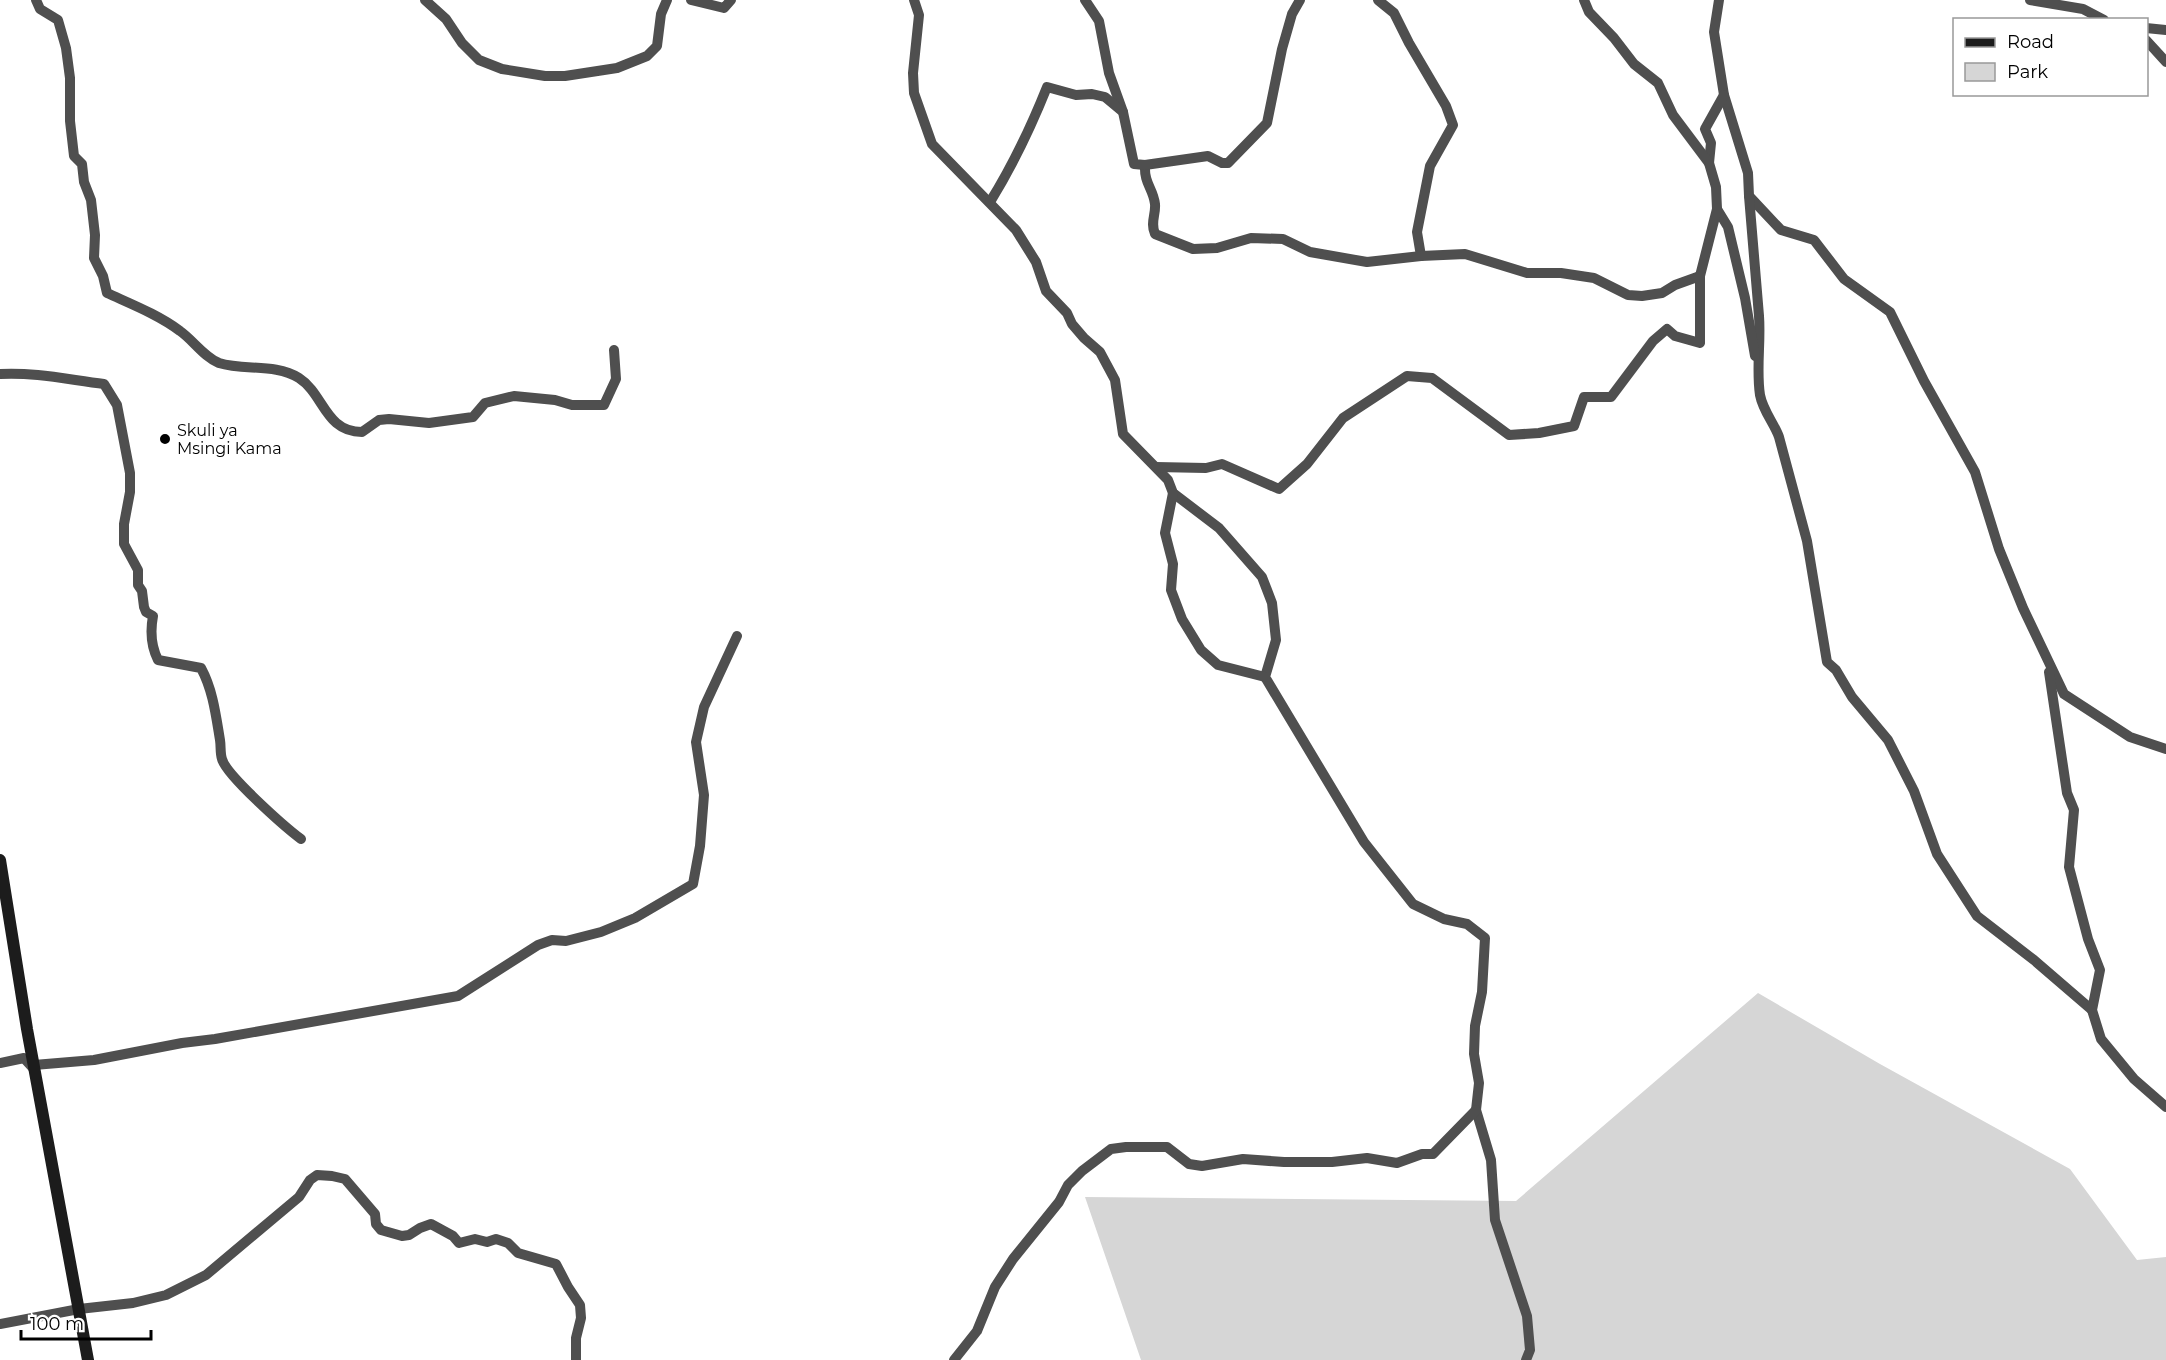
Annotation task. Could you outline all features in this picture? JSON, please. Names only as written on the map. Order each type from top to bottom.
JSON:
[{"type":"street","points":[[36,0],[40,9],[58,20],[66,48],[74,156],[82,164],[84,182],[91,200],[95,235],[94,258],[103,276],[107,293],[181,331],[195,346],[218,363],[264,368],[292,374],[309,386],[327,414],[337,424],[344,429],[362,432],[379,420],[389,418],[429,423],[473,417],[485,403],[514,396],[555,400],[572,405],[604,405],[616,379],[614,350]]},
{"type":"street","points":[[425,0],[446,19],[462,43],[479,60],[502,69],[545,76],[565,76],[617,68],[647,56],[657,46],[661,14],[668,0]]},
{"type":"street","points":[[691,0],[724,8],[731,0]]},
{"type":"street","points":[[914,0],[919,15],[913,73],[914,93],[932,144],[1016,230],[1036,262],[1046,291],[1067,313],[1072,324],[1084,338],[1100,352],[1115,380],[1123,434],[1168,480],[1173,494],[1165,533],[1173,564],[1171,590],[1182,619],[1201,650],[1218,665],[1265,677],[1364,842],[1413,904],[1444,919],[1467,924],[1485,938],[1482,992],[1475,1026],[1474,1054],[1479,1083],[1476,1110],[1491,1160],[1495,1220],[1527,1316],[1530,1350],[1526,1360]]},
{"type":"street","points":[[1085,0],[1099,21],[1109,73],[1123,112],[1134,164],[1145,165],[1208,156],[1222,163],[1228,163],[1267,123],[1282,49],[1292,14],[1300,0]]},
{"type":"street","points":[[1378,0],[1394,13],[1446,106],[1453,126],[1430,166],[1417,232],[1421,256]]},
{"type":"street","points":[[1156,467],[1206,468],[1222,464],[1279,489],[1307,464],[1343,418],[1407,376],[1432,378],[1509,435],[1539,433],[1574,426],[1584,397],[1611,397],[1653,341],[1667,329],[1675,336],[1700,343],[1700,276],[1717,209],[1716,187],[1709,163],[1678,122],[1658,83],[1634,64],[1614,38],[1589,12],[1584,0]]},
{"type":"street","points":[[1719,0],[1714,32],[1724,95],[1748,173],[1759,316],[1760,398],[1779,437],[1807,541],[1827,662],[1836,670],[1852,697],[1888,740],[1914,792],[1937,854],[1977,916],[2034,960],[2092,1010]]},
{"type":"street","points":[[2030,0],[2083,9],[2100,18]]},
{"type":"street","points":[[2148,28],[2166,30]]},
{"type":"street","points":[[2148,42],[2166,62]]},
{"type":"street","points":[[990,202],[1031,127],[1047,87],[1076,95],[1092,94],[1105,97],[1123,112]]},
{"type":"street","points":[[1705,129],[1724,95]]},
{"type":"street","points":[[1678,122],[1705,129]]},
{"type":"street","points":[[1705,129],[1711,143],[1709,163]]},
{"type":"street","points":[[1145,165],[1144,178],[1155,204],[1153,221],[1155,234],[1193,249],[1217,248],[1251,238],[1272,238],[1283,239],[1310,252],[1367,262],[1465,254],[1527,273],[1561,273],[1594,278],[1628,295],[1642,296],[1662,293],[1675,285],[1700,276]]},
{"type":"street","points":[[1749,196],[1781,230],[1814,240],[1844,279],[1890,312],[1924,381],[1975,472],[1998,549],[2064,694],[2130,736],[2166,749]]},
{"type":"street","points":[[1717,209],[1728,227],[1745,298],[1758,369]]},
{"type":"street","points":[[0,374],[23,372],[104,384],[117,405],[130,473],[124,544],[138,570],[138,585],[142,591],[146,612],[153,616],[150,629],[155,654],[158,660],[201,668],[208,683],[216,716],[222,761],[238,782],[301,839]]},
{"type":"street","points":[[1173,494],[1219,528],[1262,577],[1272,603],[1276,640],[1265,677]]},
{"type":"street","points":[[35,1068],[93,1060],[458,996],[538,945],[552,940],[566,941],[601,932],[635,918],[693,884],[700,846],[704,795],[696,742],[704,707],[737,636]]},
{"type":"street","points":[[2048,663],[2067,793],[2074,810],[2069,867],[2088,939],[2100,970],[2092,1010],[2101,1039],[2134,1079],[2166,1107]]},
{"type":"street","points":[[0,860],[88,1360]]},
{"type":"street","points":[[0,1063],[24,1058],[35,1068]]},
{"type":"street","points":[[954,1360],[977,1331],[995,1287],[1012,1259],[1054,1209],[1068,1185],[1111,1149],[1167,1147],[1189,1164],[1202,1166],[1242,1159],[1313,1162],[1367,1158],[1397,1163],[1422,1154],[1433,1154],[1476,1110]]},
{"type":"street","points":[[0,1324],[133,1303],[166,1295],[206,1275],[299,1197],[310,1180],[317,1175],[345,1179],[375,1214],[376,1224],[381,1230],[402,1236],[431,1224],[453,1236],[459,1243],[475,1239],[487,1242],[496,1239],[508,1244],[518,1253],[556,1264],[580,1305],[581,1318],[576,1338],[576,1360]]},
{"type":"green space","points":[[1758,993],[1880,1064],[2070,1169],[2137,1260],[2166,1257],[2166,1360],[1141,1360],[1085,1197],[1516,1201]]},
{"type":"place","name":"Skuli ya Msingi Kama","points":[[165,439]]}]
